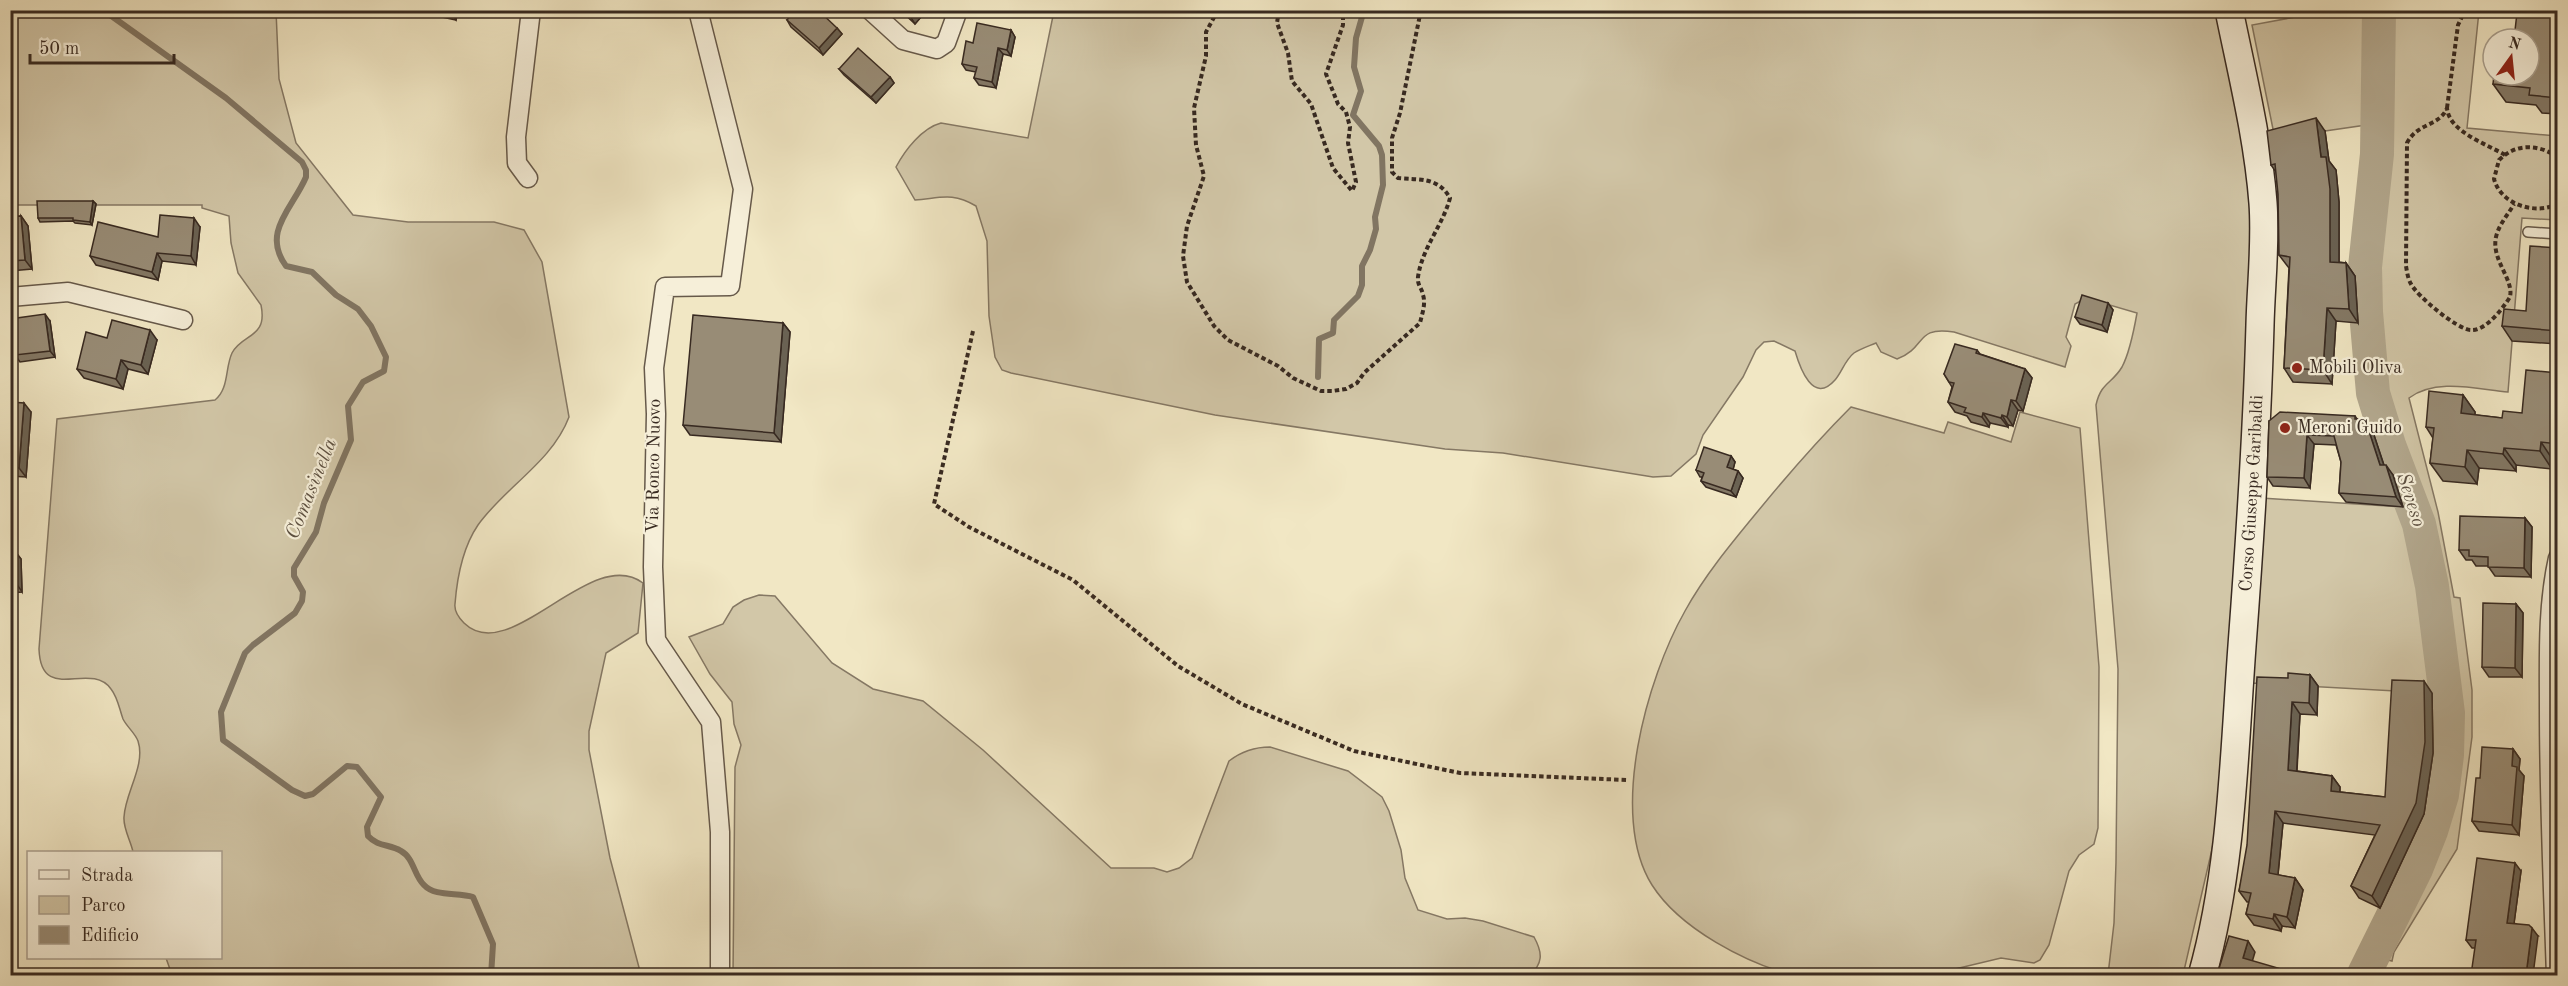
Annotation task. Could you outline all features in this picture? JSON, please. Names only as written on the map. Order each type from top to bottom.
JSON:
[{"type":"main road","name":"Corso Giuseppe Garibaldi","points":[[2202,975],[2219,893],[2234,755],[2256,427],[2263,244],[2263,206],[2259,168],[2229,10]]},
{"type":"street","points":[[528,178],[517,163],[516,137],[531,10]]},
{"type":"street","name":"Via Ronco Nuovo","points":[[698,10],[743,189],[730,286],[665,287],[654,369],[656,414],[653,567],[656,640],[711,722],[720,832],[720,975]]},
{"type":"street","points":[[870,10],[903,40],[937,49],[946,43],[958,10]]},
{"type":"street","points":[[10,297],[68,292],[183,320]]},
{"type":"street","points":[[2556,975],[2550,819],[2549,661],[2550,601],[2558,558]]},
{"type":"lane","points":[[2528,232],[2558,234]]},
{"type":"path","points":[[1218,10],[1206,32],[1206,56],[1194,108],[1196,145],[1204,176],[1184,240],[1183,256],[1187,282],[1214,326],[1228,340],[1278,366],[1293,378],[1322,391],[1346,389],[1357,383],[1364,373],[1420,323],[1423,294],[1418,278],[1426,249],[1447,211],[1450,198],[1439,183],[1398,178],[1392,172],[1392,138],[1400,113],[1421,10]]},
{"type":"path","points":[[1279,10],[1277,23],[1288,53],[1292,81],[1311,104],[1333,168],[1353,191],[1356,182],[1348,143],[1350,127],[1346,112],[1338,104],[1326,74],[1343,26],[1342,10]]},
{"type":"path","points":[[2465,10],[2458,25],[2447,108],[2448,116],[2458,128],[2505,155]]},
{"type":"path","points":[[2447,108],[2442,117],[2417,129],[2407,143],[2406,266],[2410,283],[2418,293],[2465,329],[2476,329],[2484,325],[2510,297],[2510,287],[2497,258],[2496,239],[2502,223],[2514,204]]},
{"type":"path","points":[[2558,157],[2540,148],[2519,147],[2505,155],[2496,166],[2494,179],[2501,194],[2514,204],[2542,208],[2558,204]]},
{"type":"path","points":[[973,331],[934,504],[969,527],[1073,580],[1178,666],[1242,704],[1354,751],[1460,773],[1628,780]]},
{"type":"green space","points":[[10,11],[276,11],[279,79],[296,143],[353,215],[408,222],[494,222],[524,230],[542,262],[569,417],[551,448],[501,498],[478,525],[459,573],[455,610],[464,623],[483,633],[504,630],[527,620],[576,590],[600,579],[622,575],[643,583],[638,633],[606,653],[589,731],[589,750],[610,858],[641,975],[172,975],[166,959],[222,959],[222,851],[133,851],[124,817],[139,760],[140,750],[137,738],[123,719],[113,692],[102,681],[91,678],[57,679],[48,675],[42,666],[39,649],[57,419],[215,400],[223,390],[232,353],[236,347],[258,330],[261,324],[261,305],[238,273],[231,243],[229,216],[202,208],[202,205],[11,205]]},
{"type":"green space","points":[[1054,11],[2217,11],[2243,142],[2252,205],[2252,271],[2222,774],[2216,832],[2183,975],[2108,975],[2114,923],[2116,862],[2118,669],[2096,405],[2104,387],[2118,373],[2125,361],[2137,313],[2086,298],[2075,304],[2066,337],[2071,346],[2065,367],[1954,332],[1941,331],[1927,335],[1907,354],[1897,359],[1881,352],[1876,343],[1859,350],[1848,359],[1835,380],[1827,387],[1820,388],[1814,386],[1804,374],[1795,351],[1774,341],[1764,342],[1756,350],[1743,377],[1703,435],[1696,454],[1671,476],[1653,477],[1503,453],[1445,449],[1215,415],[1011,373],[1002,370],[995,357],[989,316],[987,241],[976,206],[953,197],[915,200],[896,167],[915,140],[927,130],[941,123],[1028,138]]},
{"type":"green space","points":[[2328,11],[2366,11],[2366,125],[2325,131],[2276,144],[2252,25]]},
{"type":"green space","points":[[2389,11],[2479,11],[2467,128],[2557,136],[2557,220],[2522,218],[2508,392],[2457,386],[2431,388],[2409,398],[2438,512],[2454,597],[2460,598],[2472,690],[2472,737],[2457,849],[2394,952],[2392,961],[2384,959],[2435,862],[2445,835],[2452,806],[2458,710],[2438,550],[2396,428],[2384,383],[2377,318],[2376,277],[2390,149]]},
{"type":"green space","points":[[1851,407],[1944,433],[1948,422],[2011,442],[2020,412],[2080,428],[2099,667],[2098,828],[2094,844],[2079,855],[2069,871],[2049,945],[2040,960],[2034,963],[2001,958],[1930,975],[1795,976],[1736,953],[1697,930],[1664,901],[1652,885],[1639,856],[1633,822],[1633,785],[1638,747],[1646,709],[1671,639],[1693,597],[1721,556],[1795,467]]},
{"type":"green space","points":[[2261,498],[2403,507],[2415,558],[2432,693],[2251,683]]},
{"type":"green space","points":[[759,595],[775,596],[832,663],[873,689],[923,701],[983,750],[1111,868],[1154,868],[1167,872],[1179,868],[1192,858],[1229,761],[1248,750],[1270,747],[1348,771],[1382,797],[1389,811],[1401,850],[1405,878],[1418,910],[1447,919],[1465,918],[1483,921],[1534,937],[1540,953],[1539,963],[1529,976],[733,975],[735,767],[741,745],[734,724],[732,702],[710,674],[689,637],[723,624],[733,607]]},
{"type":"building","points":[[795,10],[818,10],[837,28],[819,48],[787,20]]},
{"type":"building","points":[[2517,13],[2555,17],[2552,62],[2558,63],[2558,98],[2529,95],[2530,88],[2521,87],[2541,87],[2541,27],[2515,27]]},
{"type":"building","points":[[977,23],[1011,30],[1007,50],[998,48],[992,82],[974,78],[977,67],[962,64],[966,41],[973,43]]},
{"type":"building","points":[[858,48],[890,77],[871,97],[839,69]]},
{"type":"building","points":[[2316,118],[2321,157],[2326,157],[2330,189],[2330,262],[2346,263],[2349,309],[2327,308],[2323,370],[2284,368],[2290,257],[2279,255],[2278,194],[2275,164],[2271,165],[2267,131]]},
{"type":"building","points":[[37,201],[93,201],[90,222],[73,220],[73,218],[38,218]]},
{"type":"building","points":[[160,215],[194,218],[191,256],[157,253],[152,272],[90,256],[98,222],[158,237]]},
{"type":"building","points":[[21,216],[25,260],[10,261],[10,217]]},
{"type":"building","points":[[2530,246],[2558,248],[2558,331],[2502,326],[2504,309],[2526,311]]},
{"type":"building","points":[[2082,295],[2108,303],[2102,325],[2075,317]]},
{"type":"building","points":[[45,314],[50,351],[15,355],[10,319]]},
{"type":"building","points":[[693,315],[783,323],[774,433],[683,425]]},
{"type":"building","points":[[112,320],[150,330],[141,365],[121,360],[116,379],[77,369],[86,332],[107,338]]},
{"type":"building","points":[[1955,344],[2025,369],[2016,401],[2011,400],[2007,417],[2002,415],[2001,418],[1983,413],[1982,417],[1964,412],[1966,408],[1948,402],[1954,383],[1949,382],[1944,374]]},
{"type":"building","points":[[2526,370],[2558,373],[2558,444],[2541,442],[2540,451],[2504,448],[2503,454],[2467,450],[2465,467],[2430,463],[2434,428],[2426,427],[2429,391],[2463,395],[2461,413],[2502,418],[2503,411],[2522,413]]},
{"type":"building","points":[[10,402],[24,403],[19,468],[10,467]]},
{"type":"building","points":[[2280,412],[2355,416],[2355,419],[2365,419],[2380,465],[2386,465],[2396,497],[2339,493],[2341,462],[2334,436],[2307,435],[2304,478],[2267,477],[2269,421]]},
{"type":"building","points":[[1704,447],[1731,456],[1727,467],[1738,471],[1731,491],[1701,481],[1704,473],[1696,470]]},
{"type":"building","points":[[2460,516],[2525,518],[2524,568],[2488,567],[2488,557],[2469,556],[2469,550],[2459,550]]},
{"type":"building","points":[[10,550],[14,550],[16,583],[10,583]]},
{"type":"building","points":[[2483,603],[2516,604],[2515,668],[2482,667]]},
{"type":"building","points":[[2288,673],[2310,675],[2309,703],[2292,702],[2288,770],[2332,776],[2331,791],[2385,797],[2392,680],[2424,681],[2425,742],[2416,803],[2372,896],[2351,886],[2380,825],[2275,811],[2269,873],[2295,878],[2287,917],[2274,914],[2273,919],[2246,914],[2251,893],[2239,891],[2247,845],[2257,677],[2288,678]]},
{"type":"building","points":[[2482,747],[2513,749],[2512,766],[2517,767],[2512,825],[2472,821],[2476,778],[2480,778]]},
{"type":"building","points":[[2477,858],[2515,863],[2507,923],[2529,925],[2532,928],[2526,975],[2471,975],[2476,940],[2466,940]]},
{"type":"building","points":[[2229,936],[2248,941],[2243,958],[2298,974],[2217,975]]},
{"type":"waterway","name":"Comasinella","points":[[103,10],[226,98],[302,162],[306,170],[306,177],[278,231],[279,254],[286,266],[312,272],[336,295],[358,309],[371,326],[386,357],[384,371],[363,382],[348,406],[351,440],[324,503],[316,532],[294,568],[294,576],[303,592],[302,601],[295,613],[245,653],[221,712],[223,740],[292,790],[305,796],[313,794],[347,766],[357,767],[381,797],[367,827],[368,836],[376,842],[405,854],[421,881],[429,889],[440,893],[473,897],[493,944],[491,976]]},
{"type":"waterway","points":[[1318,377],[1319,339],[1333,333],[1334,320],[1358,296],[1362,285],[1362,266],[1370,250],[1376,229],[1375,217],[1383,185],[1382,155],[1379,146],[1353,115],[1361,91],[1354,67],[1356,38],[1364,10]]},
{"type":"waterway","name":"Seveso","points":[[2363,976],[2416,869],[2431,831],[2442,795],[2447,755],[2448,713],[2432,586],[2419,524],[2389,445],[2373,393],[2366,312],[2365,267],[2377,154],[2379,10]]},
{"type":"place","name":"Mobili Oliva","points":[[2297,368]]},
{"type":"place","name":"Meroni Guido","points":[[2285,428]]}]
